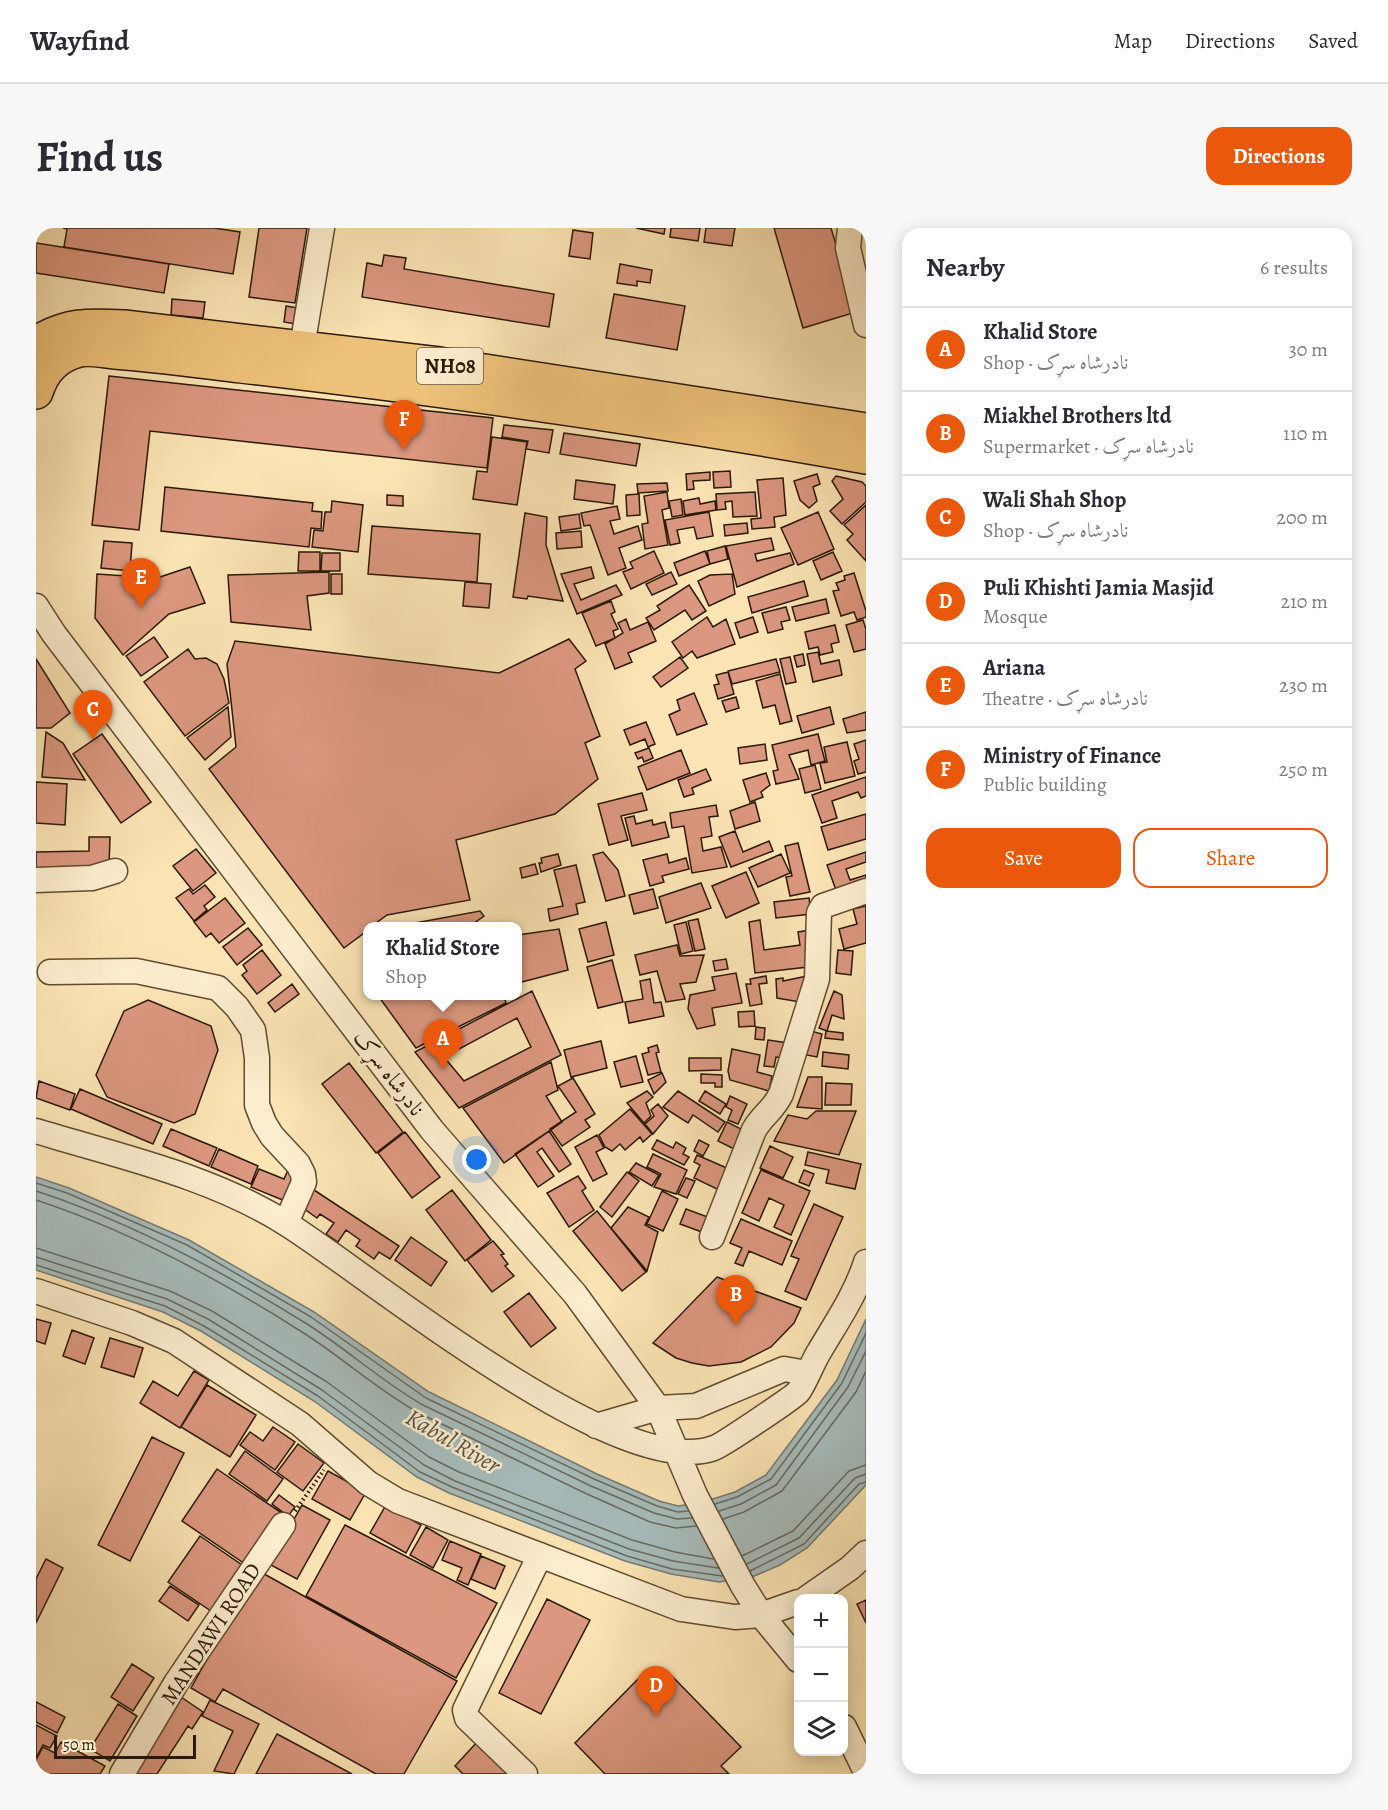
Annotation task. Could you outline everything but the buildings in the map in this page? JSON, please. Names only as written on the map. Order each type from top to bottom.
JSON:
[{"type":"highway","name":"NH08","points":[[36,343],[68,327],[89,325],[302,347],[439,364],[866,430]]},
{"type":"highway","name":"NH08","points":[[36,392],[40,377],[62,356],[81,350],[126,353],[384,382],[723,432],[866,457]]},
{"type":"street","points":[[302,347],[322,228]]},
{"type":"street","points":[[850,228],[848,248],[866,325]]},
{"type":"street","name":"نادرشاه سړک","points":[[36,606],[54,634],[432,1130],[575,1294],[658,1408],[695,1495],[743,1586],[761,1615],[794,1655]]},
{"type":"street","points":[[36,880],[92,878],[115,871]]},
{"type":"street","points":[[712,1237],[754,1130],[762,1116],[774,1109],[781,1094],[817,979],[819,913],[823,906],[866,891]]},
{"type":"street","points":[[50,972],[136,971],[218,988],[237,1007],[253,1030],[257,1058],[257,1105],[264,1123],[272,1136],[298,1164],[303,1174],[304,1182],[286,1223]]},
{"type":"street","points":[[36,1131],[209,1183],[286,1223],[439,1330],[538,1395],[596,1426],[650,1447],[677,1452],[714,1449],[798,1392],[807,1372],[860,1281],[866,1262]]},
{"type":"street","points":[[36,1291],[132,1323],[174,1341],[300,1424],[368,1483],[398,1501],[681,1609],[722,1616],[761,1615],[794,1603]]},
{"type":"street","points":[[596,1426],[658,1408],[696,1406],[784,1369],[807,1372]]},
{"type":"street","name":"MANDAWI ROAD","points":[[122,1774],[176,1683],[283,1525]]},
{"type":"street","points":[[814,1594],[850,1568],[866,1552]]},
{"type":"street","points":[[525,1774],[467,1719],[465,1710],[540,1555]]},
{"type":"street","points":[[848,1737],[866,1772]]},
{"type":"path","points":[[283,1525],[335,1455]]},
{"type":"water","name":"Kabul River","points":[[36,1177],[69,1188],[189,1240],[314,1312],[429,1392],[597,1474],[659,1501],[678,1506],[700,1503],[735,1492],[766,1475],[837,1380],[866,1319],[866,1485],[807,1548],[780,1565],[752,1577],[719,1582],[671,1574],[625,1561],[449,1493],[417,1477],[314,1401],[201,1331],[163,1312],[36,1270]]},
{"type":"place","name":"Ministry of Finance","points":[[404,450]]},
{"type":"place","name":"Ariana","points":[[141,608]]},
{"type":"place","name":"Wali Shah Shop","points":[[93,740]]},
{"type":"place","name":"Khalid Store","points":[[443,1069]]},
{"type":"place","name":"Miakhel Brothers ltd","points":[[736,1325]]},
{"type":"place","name":"Puli Khishti Jamia Masjid","points":[[656,1716]]}]
